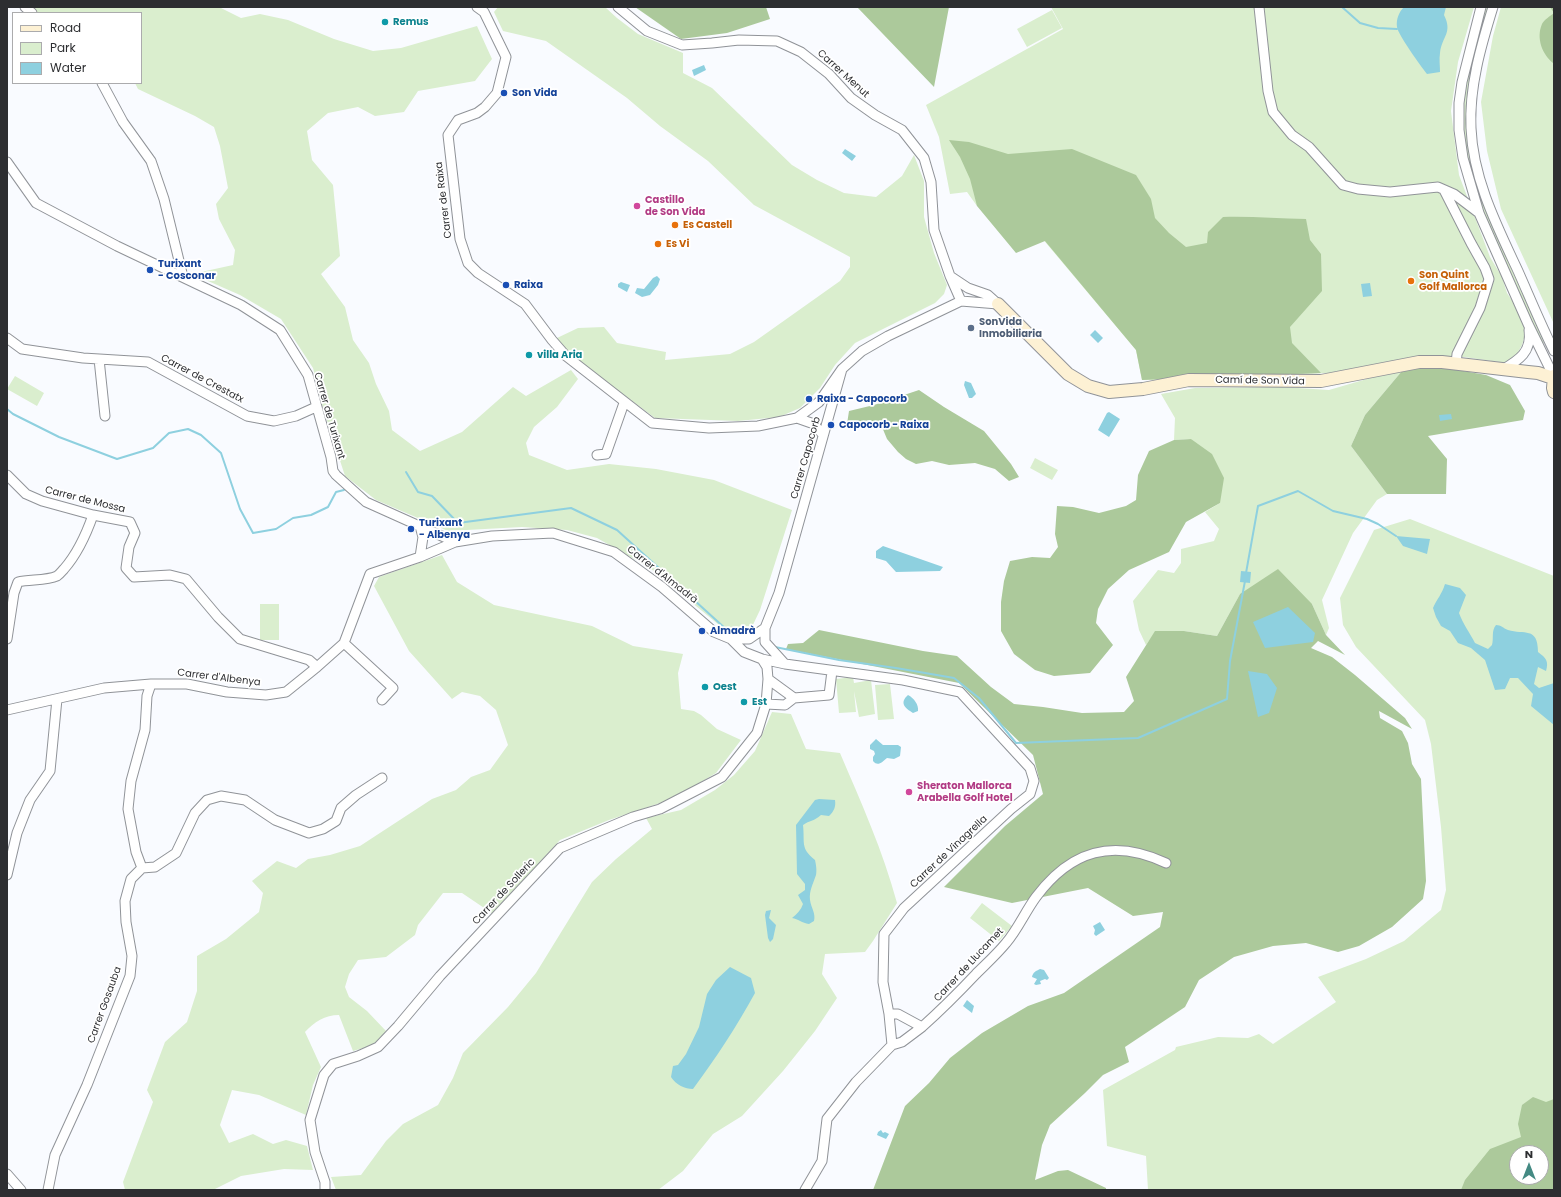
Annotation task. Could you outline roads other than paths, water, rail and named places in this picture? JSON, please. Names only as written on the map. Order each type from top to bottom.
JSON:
[{"type":"street","name":"Carrer Menut","points":[[618,7],[647,31],[682,45],[739,40],[777,41],[801,52],[829,74],[851,98],[875,115],[902,130],[924,158],[931,182],[934,230],[950,276],[961,301]]},
{"type":"street","points":[[1259,7],[1268,91],[1273,112],[1292,135],[1309,147],[1343,185],[1358,189],[1390,192],[1438,188],[1454,194],[1479,213]]},
{"type":"street","points":[[1481,7],[1465,65],[1459,103],[1459,130],[1463,158],[1479,213],[1528,324],[1554,377],[1554,392]]},
{"type":"street","points":[[1493,7],[1477,67],[1472,96],[1471,129],[1474,156],[1489,205],[1554,351]]},
{"type":"street","name":"Carrer de Raixa","points":[[483,9],[506,57],[497,93],[485,107],[476,113],[458,120],[448,135],[460,239],[468,263],[478,273],[525,304],[566,356],[624,403],[652,423],[709,428],[751,426],[797,418],[819,402],[842,370]]},
{"type":"street","points":[[103,84],[123,122],[151,161],[164,199],[183,277]]},
{"type":"street","name":"Carrer de Turixant","points":[[7,162],[36,203],[117,246],[241,305],[280,330],[308,375],[331,457],[333,471],[336,475],[366,502],[455,542]]},
{"type":"street","points":[[1444,190],[1485,268],[1489,279],[1480,308],[1457,354],[1456,364]]},
{"type":"street","points":[[950,276],[968,288],[988,295],[998,304]]},
{"type":"street","points":[[842,370],[862,351],[888,336],[961,301],[998,304]]},
{"type":"street","name":"Camí de Son Vida","points":[[998,304],[1068,374],[1088,386],[1109,392],[1143,389],[1189,380],[1321,381],[1419,362],[1456,364],[1538,373],[1554,377]]},
{"type":"street","points":[[1502,370],[1522,357],[1530,339],[1528,324]]},
{"type":"street","name":"Carrer de Crestatx","points":[[7,338],[22,349],[99,359],[148,362],[246,416],[274,421],[296,416],[316,407]]},
{"type":"street","points":[[99,359],[105,416]]},
{"type":"street","name":"Carrer Capocorb","points":[[765,628],[779,594],[842,370]]},
{"type":"street","points":[[597,455],[606,454],[624,403]]},
{"type":"street","points":[[797,418],[814,424],[824,435]]},
{"type":"street","name":"Carrer de Mossa","points":[[7,475],[26,494],[42,501],[93,515],[130,522],[135,532],[129,547],[126,568],[134,577],[170,575],[186,579],[218,617],[240,639],[309,660],[317,667]]},
{"type":"street","points":[[7,639],[14,593],[18,582],[26,580],[35,581],[58,576],[72,559],[86,535],[93,515]]},
{"type":"street","points":[[420,526],[423,537],[420,557]]},
{"type":"street","name":"Carrer d'Almadrà","points":[[455,542],[492,536],[553,533],[614,552],[662,587],[714,632],[731,639]]},
{"type":"street","name":"Carrer d'Albenya","points":[[7,710],[104,688],[151,684],[186,684],[227,692],[266,695],[286,692],[344,644],[370,574],[420,557],[455,542]]},
{"type":"street","points":[[731,639],[749,639],[765,628]]},
{"type":"street","points":[[765,628],[765,642],[785,664]]},
{"type":"street","name":"Carrer de Vinagrella","points":[[731,639],[744,652],[762,659],[785,664],[903,680],[960,692],[1030,768],[1034,781],[1030,794],[1011,809],[904,908],[884,934],[883,982],[889,1014],[892,1045]]},
{"type":"street","points":[[344,644],[393,688],[382,700]]},
{"type":"street","name":"Carrer de Solleric","points":[[325,1190],[325,1182],[315,1152],[310,1120],[324,1075],[333,1064],[358,1056],[378,1047],[398,1026],[440,976],[560,848],[633,817],[660,809],[722,777],[757,733],[766,704],[768,679],[767,667],[762,659]]},
{"type":"street","points":[[766,704],[785,705],[794,698],[829,695],[832,670]]},
{"type":"street","points":[[768,679],[794,698]]},
{"type":"street","points":[[151,684],[148,696],[145,730],[131,781],[128,809],[136,852],[142,868],[155,868],[176,853],[195,813],[207,800],[221,796],[245,800],[275,820],[309,833],[323,830],[336,820],[341,808],[356,795],[382,778]]},
{"type":"street","points":[[7,875],[17,833],[30,800],[50,771],[56,699]]},
{"type":"street","name":"Carrer de Llucamet","points":[[805,1190],[822,1161],[827,1119],[856,1082],[892,1045],[902,1042],[939,1012],[1004,945],[1016,931],[1035,898],[1047,883],[1066,866],[1095,853],[1122,850],[1152,856],[1166,863]]},
{"type":"street","name":"Carrer Gosauba","points":[[48,1190],[55,1155],[87,1085],[130,976],[132,956],[126,922],[125,901],[131,879],[142,868]]},
{"type":"street","points":[[889,1014],[898,1014],[922,1027]]},
{"type":"street","points":[[7,1174],[21,1190]]},
{"type":"water","points":[[1404,7],[1446,7],[1444,15],[1447,30],[1440,53],[1440,72],[1427,74],[1401,37],[1397,27],[1397,18]]},
{"type":"water","points":[[704,65],[706,70],[694,76],[692,70]]},
{"type":"water","points":[[845,149],[856,156],[852,161],[842,153]]},
{"type":"water","points":[[657,276],[660,279],[658,285],[650,295],[642,297],[635,293],[637,288],[644,289],[653,278]]},
{"type":"water","points":[[621,282],[630,285],[627,292],[618,287],[618,284]]},
{"type":"water","points":[[1370,283],[1372,296],[1363,297],[1361,284]]},
{"type":"water","points":[[1095,330],[1103,338],[1098,343],[1090,335]]},
{"type":"water","points":[[965,381],[971,383],[976,394],[972,398],[969,398],[964,385]]},
{"type":"water","points":[[1109,412],[1120,419],[1109,437],[1098,430]]},
{"type":"water","points":[[1451,414],[1452,419],[1440,421],[1439,415]]},
{"type":"water","points":[[1396,536],[1430,539],[1427,554],[1403,546]]},
{"type":"water","points":[[883,546],[943,567],[940,571],[896,572],[886,561],[876,558],[876,551]]},
{"type":"water","points":[[1241,571],[1251,572],[1250,583],[1240,582]]},
{"type":"water","points":[[1445,584],[1460,588],[1466,595],[1459,613],[1475,643],[1488,649],[1492,645],[1496,625],[1508,630],[1529,633],[1536,638],[1538,652],[1545,658],[1547,665],[1546,671],[1538,667],[1534,684],[1539,688],[1554,683],[1554,725],[1531,706],[1533,694],[1518,678],[1510,678],[1505,689],[1495,690],[1485,660],[1471,648],[1458,643],[1450,631],[1441,626],[1433,608]]},
{"type":"water","points":[[1288,607],[1315,633],[1313,642],[1265,648],[1253,622]]},
{"type":"water","points":[[1248,671],[1267,674],[1277,688],[1269,713],[1258,717]]},
{"type":"water","points":[[908,695],[916,702],[918,711],[913,713],[904,705],[904,700]]},
{"type":"water","points":[[876,739],[883,745],[898,745],[901,747],[900,756],[894,759],[887,758],[878,764],[875,763],[873,761],[873,757],[875,754],[874,751],[870,749],[870,745]]},
{"type":"water","points":[[815,800],[835,800],[835,807],[829,816],[821,815],[803,825],[804,845],[807,852],[815,860],[816,870],[816,875],[810,894],[814,921],[809,924],[792,918],[799,912],[803,904],[798,895],[805,890],[805,884],[797,874],[796,825]]},
{"type":"water","points":[[771,910],[769,918],[776,925],[773,939],[770,942],[768,938],[765,915],[766,911]]},
{"type":"water","points":[[1100,922],[1105,930],[1096,936],[1094,934],[1095,930],[1093,926]]},
{"type":"water","points":[[730,967],[751,978],[755,993],[726,1042],[693,1089],[684,1087],[675,1082],[671,1077],[673,1066],[678,1065],[686,1054],[699,1027],[707,994],[716,980]]},
{"type":"water","points":[[1040,969],[1044,970],[1049,978],[1047,980],[1045,979],[1040,981],[1041,984],[1036,985],[1034,984],[1037,979],[1032,977],[1036,971]]},
{"type":"water","points":[[967,1000],[974,1006],[972,1013],[963,1006]]},
{"type":"water","points":[[881,1130],[883,1133],[885,1132],[889,1134],[886,1139],[877,1135]]},
{"type":"waterway","points":[[1342,7],[1360,23],[1378,28],[1397,29]]},
{"type":"waterway","points":[[7,409],[13,414],[59,437],[117,459],[153,448],[169,433],[188,429],[201,435],[221,453],[240,509],[253,533],[276,529],[293,518],[311,515],[328,507],[336,492],[344,490]]},
{"type":"waterway","points":[[406,472],[418,492],[432,496],[458,523],[571,508],[617,530],[727,630],[735,635]]},
{"type":"waterway","points":[[1246,573],[1258,506],[1298,491],[1333,511],[1367,519],[1378,524],[1396,536]]},
{"type":"waterway","points":[[775,647],[839,660],[954,678],[979,698],[1016,743],[1138,738],[1227,699],[1230,661],[1245,581]]},
{"type":"place","name":"Remus","points":[[385,22]]},
{"type":"place","name":"Son Vida","points":[[504,93]]},
{"type":"place","name":"Castillo de Son Vida","points":[[637,206]]},
{"type":"place","name":"Es Castell","points":[[675,225]]},
{"type":"place","name":"Es Vi","points":[[658,244]]},
{"type":"place","name":"Turixant - Cosconar","points":[[150,270]]},
{"type":"place","name":"Son Quint Golf Mallorca","points":[[1411,281]]},
{"type":"place","name":"Raixa","points":[[506,285]]},
{"type":"place","name":"SonVida Inmobiliaria","points":[[971,328]]},
{"type":"place","name":"villa Aria","points":[[529,355]]},
{"type":"place","name":"Raixa - Capocorb","points":[[809,399]]},
{"type":"place","name":"Capocorb - Raixa","points":[[831,425]]},
{"type":"place","name":"Turixant - Albenya","points":[[411,529]]},
{"type":"place","name":"Almadrà","points":[[702,631]]},
{"type":"place","name":"Oest","points":[[705,687]]},
{"type":"place","name":"Est","points":[[744,702]]},
{"type":"place","name":"Sheraton Mallorca Arabella Golf Hotel","points":[[909,792]]}]
